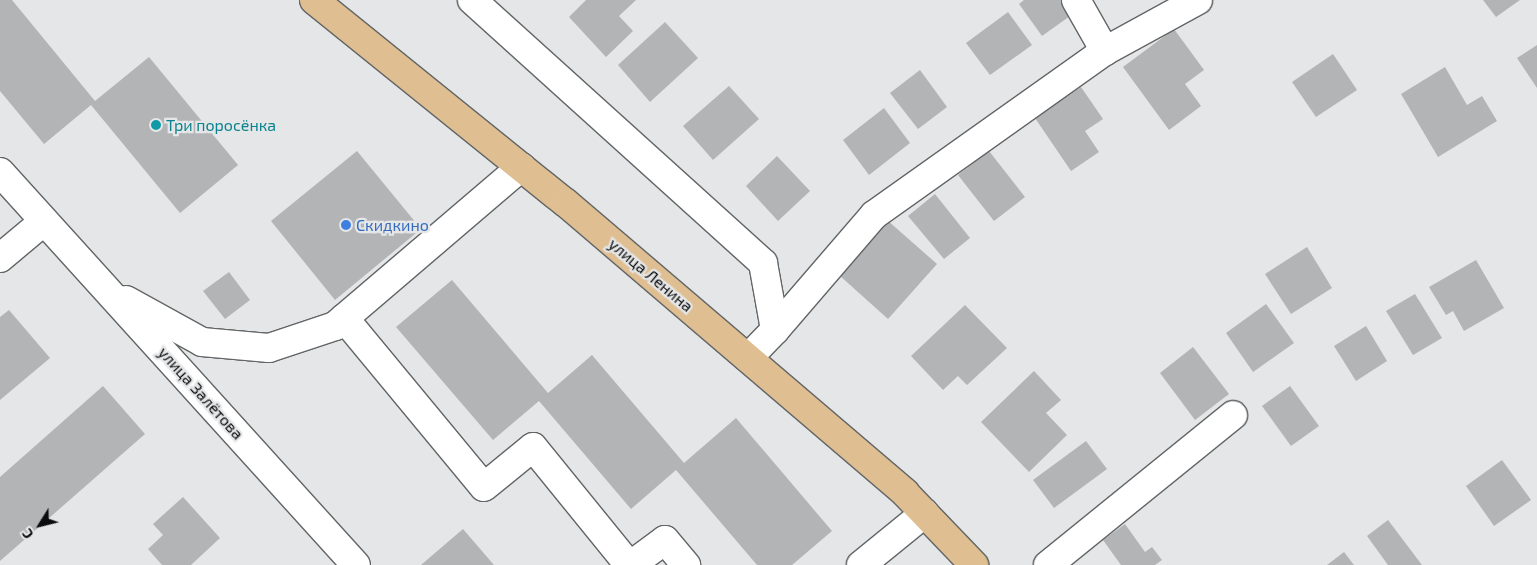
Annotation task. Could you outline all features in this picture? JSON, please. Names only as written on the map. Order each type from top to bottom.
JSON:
[{"type":"main road","name":"улица Ленина","points":[[314,0],[521,167],[905,492],[974,565]]},
{"type":"street","points":[[472,0],[764,262],[776,330]]},
{"type":"street","points":[[1076,0],[1105,51]]},
{"type":"street","points":[[748,358],[776,330],[874,215],[1105,51],[1198,0]]},
{"type":"street","points":[[105,289],[202,342],[269,348],[335,326],[521,167]]},
{"type":"street","name":"улица Залётова","points":[[0,172],[43,222],[356,565]]},
{"type":"street","points":[[0,258],[43,222]]},
{"type":"street","points":[[344,318],[484,488],[533,447],[630,565],[665,540],[686,565]]},
{"type":"street","points":[[1048,565],[1232,415]]},
{"type":"street","points":[[861,565],[924,513]]},
{"type":"building","name":"Три поросёнка","points":[[0,0],[12,0],[95,101],[149,57],[238,165],[180,213],[91,105],[44,144],[0,91]]},
{"type":"building","points":[[586,0],[636,0],[619,16],[633,31],[606,57],[569,17]]},
{"type":"building","points":[[1024,0],[1069,0],[1077,11],[1042,36],[1019,4]]},
{"type":"building","points":[[1483,0],[1520,0],[1496,17]]},
{"type":"building","points":[[1008,12],[1032,45],[990,75],[966,43]]},
{"type":"building","points":[[665,22],[698,58],[650,102],[618,65]]},
{"type":"building","points":[[1174,29],[1204,70],[1185,84],[1201,106],[1169,130],[1123,67]]},
{"type":"building","points":[[1537,45],[1537,88],[1517,58]]},
{"type":"building","points":[[1333,54],[1357,90],[1316,117],[1292,82]]},
{"type":"building","points":[[1445,67],[1467,105],[1482,96],[1497,121],[1438,157],[1401,94]]},
{"type":"building","points":[[920,70],[947,107],[918,129],[890,93]]},
{"type":"building","points":[[729,86],[759,119],[713,160],[683,126]]},
{"type":"building","points":[[1081,87],[1103,119],[1085,131],[1099,152],[1071,171],[1035,118]]},
{"type":"building","points":[[884,108],[910,143],[869,175],[843,140]]},
{"type":"building","name":"Скидкино","points":[[357,151],[421,229],[335,300],[271,221]]},
{"type":"building","points":[[989,151],[1025,197],[994,221],[958,175]]},
{"type":"building","points":[[777,156],[810,191],[778,221],[746,186]]},
{"type":"building","points":[[935,194],[970,238],[944,259],[908,216]]},
{"type":"building","points":[[887,220],[937,264],[888,319],[839,275]]},
{"type":"building","points":[[1307,247],[1332,288],[1291,314],[1265,274]]},
{"type":"building","points":[[1476,260],[1504,308],[1464,331],[1453,311],[1446,315],[1429,287]]},
{"type":"building","points":[[229,272],[250,300],[225,319],[203,291]]},
{"type":"building","points":[[452,280],[548,393],[592,355],[684,463],[736,418],[832,531],[792,565],[757,565],[676,470],[631,509],[539,401],[493,440],[396,327]]},
{"type":"building","points":[[1415,294],[1442,338],[1413,355],[1386,311]]},
{"type":"building","points":[[1266,304],[1294,343],[1253,372],[1226,333]]},
{"type":"building","points":[[965,305],[1007,348],[967,385],[958,376],[943,390],[911,356]]},
{"type":"building","points":[[9,310],[50,358],[0,400],[0,317]]},
{"type":"building","points":[[1366,326],[1387,361],[1356,381],[1334,346]]},
{"type":"building","points":[[1193,347],[1229,394],[1195,420],[1160,373]]},
{"type":"building","points":[[1034,371],[1061,400],[1046,413],[1067,435],[1029,472],[981,422]]},
{"type":"building","points":[[103,386],[145,434],[0,561],[0,477]]},
{"type":"building","points":[[1290,386],[1319,426],[1291,446],[1262,406]]},
{"type":"building","points":[[1086,441],[1107,469],[1054,508],[1033,480]]},
{"type":"building","points":[[1502,460],[1531,500],[1494,526],[1466,486]]},
{"type":"building","points":[[183,497],[220,538],[191,565],[162,565],[148,549],[163,535],[153,524]]},
{"type":"building","points":[[1388,520],[1422,565],[1388,565],[1367,536]]},
{"type":"building","points":[[1125,524],[1145,552],[1152,547],[1162,560],[1155,565],[1121,565],[1103,540]]},
{"type":"building","points":[[463,529],[494,565],[421,565]]},
{"type":"building","points":[[1344,552],[1354,565],[1327,565]]},
{"type":"place","name":"Три поросёнка","points":[[156,125]]},
{"type":"place","name":"Скидкино","points":[[346,225]]}]
